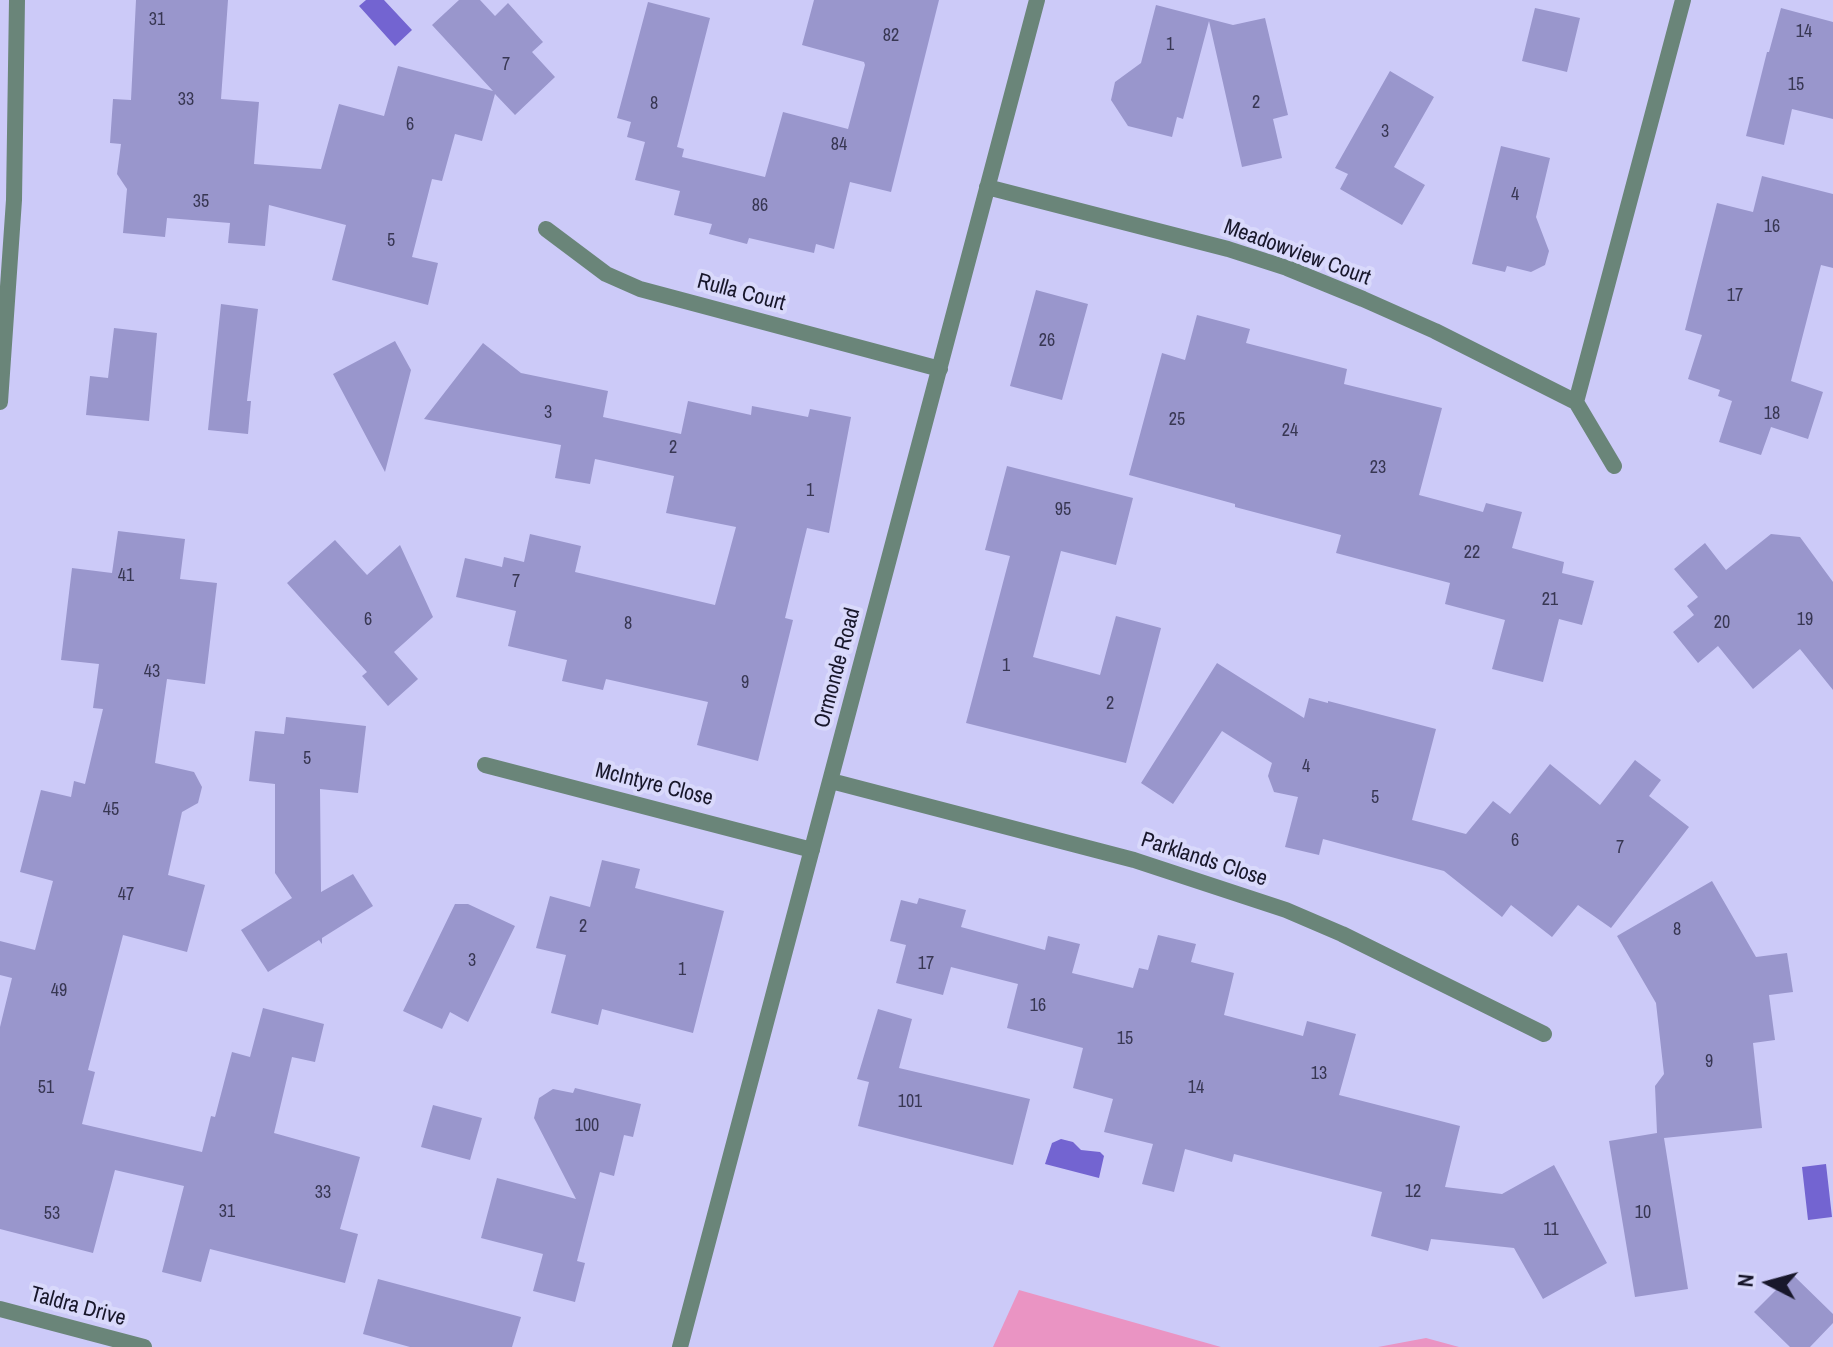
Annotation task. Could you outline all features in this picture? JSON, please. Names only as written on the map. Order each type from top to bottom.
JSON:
[{"type":"street","points":[[0,402],[14,200],[17,0]]},
{"type":"street","name":"Ormonde Road","points":[[680,1347],[1037,0]]},
{"type":"street","points":[[1614,466],[1576,402],[1683,0]]},
{"type":"street","name":"Meadowview Court","points":[[987,187],[1228,249],[1287,268],[1435,331],[1576,402]]},
{"type":"street","name":"Rulla Court","points":[[546,229],[606,274],[640,289],[940,369]]},
{"type":"street","name":"McIntyre Close","points":[[485,765],[812,850]]},
{"type":"street","name":"Parklands Close","points":[[831,781],[1134,860],[1286,910],[1342,934],[1544,1034]]},
{"type":"street","name":"Taldra Drive","points":[[0,1309],[144,1347]]},
{"type":"shaded area","points":[[366,0],[384,0],[412,30],[395,46],[359,6]]},
{"type":"shaded area","points":[[1061,1139],[1073,1142],[1081,1150],[1100,1152],[1104,1156],[1099,1178],[1045,1164],[1052,1143]]},
{"type":"shaded area","points":[[1826,1164],[1832,1217],[1808,1220],[1802,1167]]},
{"type":"shaded area","points":[[1019,1290],[1221,1347],[993,1347]]},
{"type":"shaded area","points":[[1426,1338],[1459,1347],[1378,1347]]},
{"type":"building","points":[[136,0],[228,0],[221,99],[259,102],[254,164],[321,169],[339,104],[384,116],[398,66],[493,91],[432,25],[459,0],[480,0],[495,16],[508,3],[543,42],[532,52],[555,77],[515,115],[495,94],[482,141],[455,134],[442,181],[432,179],[412,257],[438,263],[428,305],[332,280],[346,225],[269,205],[265,246],[228,243],[230,223],[167,218],[165,237],[123,233],[127,189],[117,174],[121,144],[110,143],[113,99],[131,100]]},
{"type":"building","points":[[814,0],[939,0],[891,192],[850,182],[834,249],[816,244],[814,253],[749,238],[747,244],[709,234],[712,224],[674,215],[680,191],[635,180],[645,142],[627,137],[631,122],[617,118],[648,2],[710,18],[677,147],[684,149],[682,157],[765,177],[783,112],[848,129],[865,65],[864,62],[802,45]]},
{"type":"building","points":[[1156,5],[1233,25],[1265,18],[1288,115],[1273,119],[1282,158],[1242,167],[1209,21],[1183,119],[1177,117],[1172,137],[1128,126],[1111,100],[1115,82],[1141,63]]},
{"type":"building","points":[[1535,8],[1580,18],[1567,72],[1522,61]]},
{"type":"building","points":[[1781,8],[1833,22],[1833,119],[1792,109],[1784,145],[1746,136]]},
{"type":"building","points":[[1390,71],[1434,97],[1394,167],[1425,185],[1402,225],[1340,189],[1348,174],[1335,168]]},
{"type":"building","points":[[1501,146],[1550,158],[1536,217],[1549,251],[1545,265],[1531,272],[1507,266],[1505,272],[1472,264]]},
{"type":"building","points":[[1762,176],[1833,194],[1833,268],[1821,265],[1791,381],[1823,392],[1808,439],[1771,427],[1761,455],[1719,442],[1732,401],[1718,396],[1720,390],[1688,379],[1702,335],[1685,330],[1717,203],[1753,212]]},
{"type":"building","points":[[1036,290],[1088,304],[1062,400],[1010,386]]},
{"type":"building","points":[[221,304],[258,309],[247,401],[251,401],[248,434],[208,430]]},
{"type":"building","points":[[1197,315],[1250,329],[1246,343],[1347,369],[1344,384],[1442,408],[1419,495],[1483,512],[1486,503],[1522,512],[1512,548],[1564,562],[1562,573],[1594,581],[1582,625],[1559,619],[1543,682],[1492,669],[1505,620],[1445,604],[1450,583],[1336,553],[1341,535],[1129,475],[1162,353],[1185,360]]},
{"type":"building","points":[[114,328],[157,333],[149,421],[86,415],[90,376],[108,378]]},
{"type":"building","points":[[395,341],[411,370],[385,472],[333,374]]},
{"type":"building","points":[[483,343],[521,373],[608,391],[603,417],[681,434],[688,401],[751,415],[752,406],[808,417],[810,409],[851,417],[829,533],[807,528],[785,618],[793,620],[758,761],[697,745],[708,702],[606,679],[603,690],[562,681],[567,660],[508,646],[516,611],[456,597],[465,558],[502,567],[504,557],[524,562],[530,534],[581,546],[575,572],[715,605],[736,527],[666,513],[674,476],[595,459],[590,484],[555,478],[561,445],[424,419]]},
{"type":"building","points":[[1007,466],[1133,498],[1116,565],[1061,551],[1033,657],[1100,675],[1116,616],[1161,628],[1126,763],[966,723],[1010,556],[985,550]]},
{"type":"building","points":[[118,531],[185,539],[180,579],[217,583],[205,684],[167,679],[155,763],[194,772],[202,787],[198,803],[182,812],[168,875],[205,885],[187,952],[123,935],[88,1070],[95,1072],[82,1124],[202,1152],[232,1052],[250,1057],[263,1008],[324,1024],[315,1062],[292,1057],[274,1133],[360,1157],[340,1229],[358,1234],[345,1283],[210,1249],[201,1282],[162,1272],[184,1186],[115,1170],[93,1253],[0,1229],[0,1027],[12,978],[0,975],[0,941],[35,950],[53,881],[20,872],[41,790],[71,797],[74,781],[85,784],[103,709],[93,708],[99,664],[61,660],[72,568],[112,573]]},
{"type":"building","points":[[1771,534],[1800,537],[1833,582],[1833,690],[1800,649],[1753,689],[1718,646],[1698,663],[1673,632],[1694,615],[1687,606],[1698,597],[1674,569],[1705,543],[1726,570]]},
{"type":"building","points":[[335,540],[367,575],[400,545],[433,617],[394,652],[418,679],[388,706],[362,676],[367,672],[287,583]]},
{"type":"building","points":[[1217,663],[1304,718],[1309,698],[1436,729],[1412,820],[1466,834],[1493,801],[1510,814],[1550,764],[1600,805],[1635,760],[1661,780],[1649,796],[1689,827],[1611,928],[1578,905],[1552,937],[1511,905],[1502,917],[1444,871],[1323,839],[1319,855],[1285,847],[1298,797],[1274,792],[1268,776],[1272,763],[1222,731],[1173,804],[1141,783]]},
{"type":"building","points":[[286,717],[366,726],[358,793],[320,789],[321,892],[353,874],[373,906],[322,938],[322,944],[319,940],[268,972],[241,930],[292,898],[275,873],[275,784],[249,781],[255,731],[284,734]]},
{"type":"building","points":[[602,860],[640,869],[635,888],[724,911],[693,1033],[602,1009],[598,1025],[551,1013],[566,955],[536,948],[550,896],[590,907]]},
{"type":"building","points":[[1712,881],[1756,957],[1787,953],[1793,992],[1769,995],[1775,1040],[1753,1043],[1762,1128],[1664,1138],[1688,1289],[1635,1297],[1609,1141],[1657,1133],[1655,1086],[1664,1074],[1656,1003],[1617,936]]},
{"type":"building","points":[[919,898],[966,910],[961,927],[1045,950],[1048,936],[1080,944],[1072,973],[1133,988],[1139,968],[1148,970],[1158,935],[1196,944],[1191,962],[1234,973],[1224,1015],[1303,1036],[1307,1021],[1356,1034],[1339,1095],[1460,1126],[1445,1187],[1502,1194],[1554,1165],[1607,1263],[1543,1299],[1514,1248],[1431,1239],[1428,1251],[1371,1236],[1382,1192],[1234,1154],[1232,1162],[1185,1149],[1174,1192],[1142,1184],[1153,1144],[1104,1132],[1113,1099],[1073,1088],[1083,1048],[1007,1028],[1018,984],[951,967],[943,995],[896,983],[906,945],[890,941],[901,900],[917,904]]},
{"type":"building","points":[[455,904],[468,904],[515,926],[468,1022],[450,1012],[442,1029],[403,1011]]},
{"type":"building","points":[[878,1009],[912,1019],[899,1068],[1030,1099],[1013,1165],[858,1126],[869,1082],[857,1079]]},
{"type":"building","points":[[575,1088],[641,1104],[633,1137],[624,1135],[614,1176],[600,1172],[577,1261],[585,1263],[575,1302],[533,1291],[543,1254],[481,1238],[497,1178],[576,1199],[534,1118],[539,1098],[553,1089],[573,1093]]},
{"type":"building","points":[[433,1105],[482,1118],[470,1160],[421,1147]]},
{"type":"building","points":[[1792,1274],[1833,1314],[1833,1323],[1810,1347],[1790,1347],[1754,1312]]},
{"type":"building","points":[[378,1279],[521,1317],[512,1347],[410,1347],[363,1334]]}]
